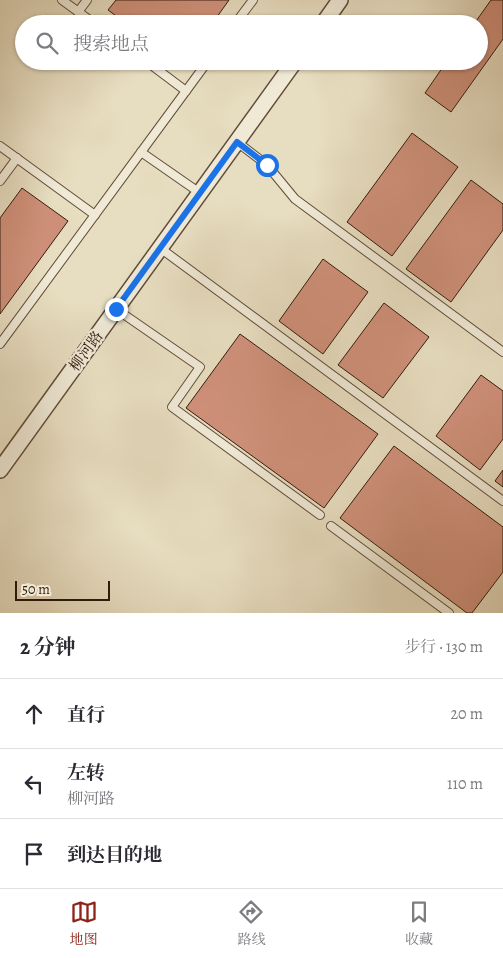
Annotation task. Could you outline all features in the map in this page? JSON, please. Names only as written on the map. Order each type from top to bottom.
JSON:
[{"type":"street","points":[[329,15],[340,0]]},
{"type":"street","name":"柳河路","points":[[0,470],[289,70]]},
{"type":"lane","points":[[62,0],[82,15]]},
{"type":"lane","points":[[78,12],[87,0]]},
{"type":"lane","points":[[242,15],[253,0]]},
{"type":"lane","points":[[158,70],[186,91]]},
{"type":"lane","points":[[0,344],[201,70]]},
{"type":"lane","points":[[237,142],[267,165],[296,199],[503,352]]},
{"type":"lane","points":[[0,146],[95,214]]},
{"type":"lane","points":[[141,152],[200,193]]},
{"type":"lane","points":[[0,181],[17,158]]},
{"type":"lane","points":[[160,248],[503,501]]},
{"type":"lane","points":[[116,309],[200,367],[172,407],[320,515]]},
{"type":"lane","points":[[331,526],[449,613]]},
{"type":"building","points":[[116,0],[229,0],[218,15],[115,15],[108,10]]},
{"type":"building","points":[[491,0],[503,0],[503,39],[488,60],[488,15],[480,15]]},
{"type":"building","points":[[441,70],[481,70],[451,112],[425,93]]},
{"type":"building","points":[[412,133],[458,167],[392,256],[347,222]]},
{"type":"building","points":[[471,180],[503,204],[503,230],[451,302],[406,269]]},
{"type":"building","points":[[22,188],[68,221],[0,314],[0,218]]},
{"type":"building","points":[[323,259],[368,292],[323,354],[279,321]]},
{"type":"building","points":[[384,303],[429,337],[383,398],[338,365]]},
{"type":"building","points":[[240,334],[378,434],[324,508],[186,408]]},
{"type":"building","points":[[481,375],[503,391],[503,439],[480,470],[436,436]]},
{"type":"building","points":[[394,446],[503,527],[503,572],[472,613],[467,613],[340,518]]},
{"type":"building","points":[[503,470],[503,487],[495,481]]},
{"type":"route","points":[[116,309],[237,142],[267,165]]}]
